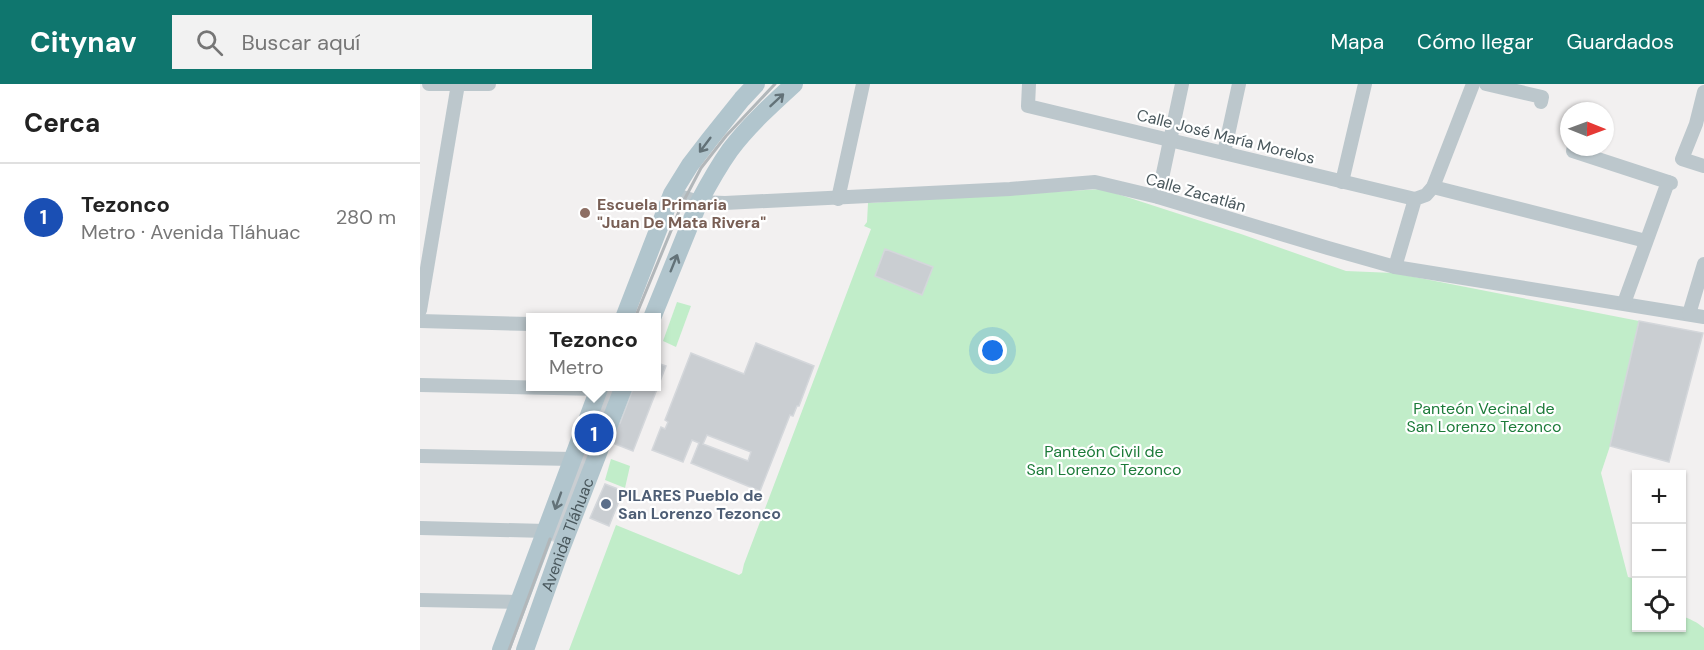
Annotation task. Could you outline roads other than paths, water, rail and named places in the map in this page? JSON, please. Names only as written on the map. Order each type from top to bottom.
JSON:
[{"type":"main road","points":[[626,313],[672,194],[690,165],[756,84]]},
{"type":"main road","points":[[654,313],[708,184],[730,150],[759,117],[794,84]]},
{"type":"main road","name":"Avenida Tláhuac","points":[[501,650],[598,391]]},
{"type":"main road","name":"Avenida Tláhuac","points":[[525,650],[559,554],[622,391]]},
{"type":"street","points":[[429,84],[489,84]]},
{"type":"street","points":[[420,310],[458,84]]},
{"type":"street","points":[[838,199],[863,84]]},
{"type":"street","name":"Calle José María Morelos","points":[[1029,84],[1028,106],[1415,199]]},
{"type":"street","points":[[1158,197],[1182,84]]},
{"type":"street","points":[[1224,153],[1239,84]]},
{"type":"street","points":[[1342,182],[1365,84]]},
{"type":"street","points":[[1395,267],[1415,199],[1426,195],[1433,187],[1473,84]]},
{"type":"street","points":[[1486,84],[1542,98],[1541,102]]},
{"type":"street","points":[[1704,92],[1700,125],[1682,159],[1704,166]]},
{"type":"street","points":[[1589,156],[1670,182],[1624,303]]},
{"type":"street","name":"Calle Zacatlán","points":[[672,194],[699,202],[725,203],[838,199],[1095,182],[1158,197],[1395,267],[1704,317]]},
{"type":"street","points":[[1433,187],[1646,241]]},
{"type":"street","points":[[1689,314],[1704,264]]},
{"type":"street","points":[[420,321],[526,324]]},
{"type":"street","points":[[420,385],[526,387]]},
{"type":"street","points":[[420,456],[573,459]]},
{"type":"street","points":[[420,528],[546,531]]},
{"type":"street","points":[[420,600],[519,602]]},
{"type":"railway","points":[[637,313],[682,204],[701,168],[726,136],[775,84]]},
{"type":"railway","points":[[509,650],[550,539]]},
{"type":"place","name":"Escuela Primaria \"Juan De Mata Rivera\"","points":[[585,213]]},
{"type":"place","name":"Tezonco","points":[[594,433]]},
{"type":"place","name":"PILARES Pueblo de San Lorenzo Tezonco","points":[[606,504]]},
{"type":"park label","name":"Panteón Vecinal de San Lorenzo Tezonco","points":[[1484,417]]},
{"type":"park label","name":"Panteón Civil de San Lorenzo Tezonco","points":[[1104,460]]}]
